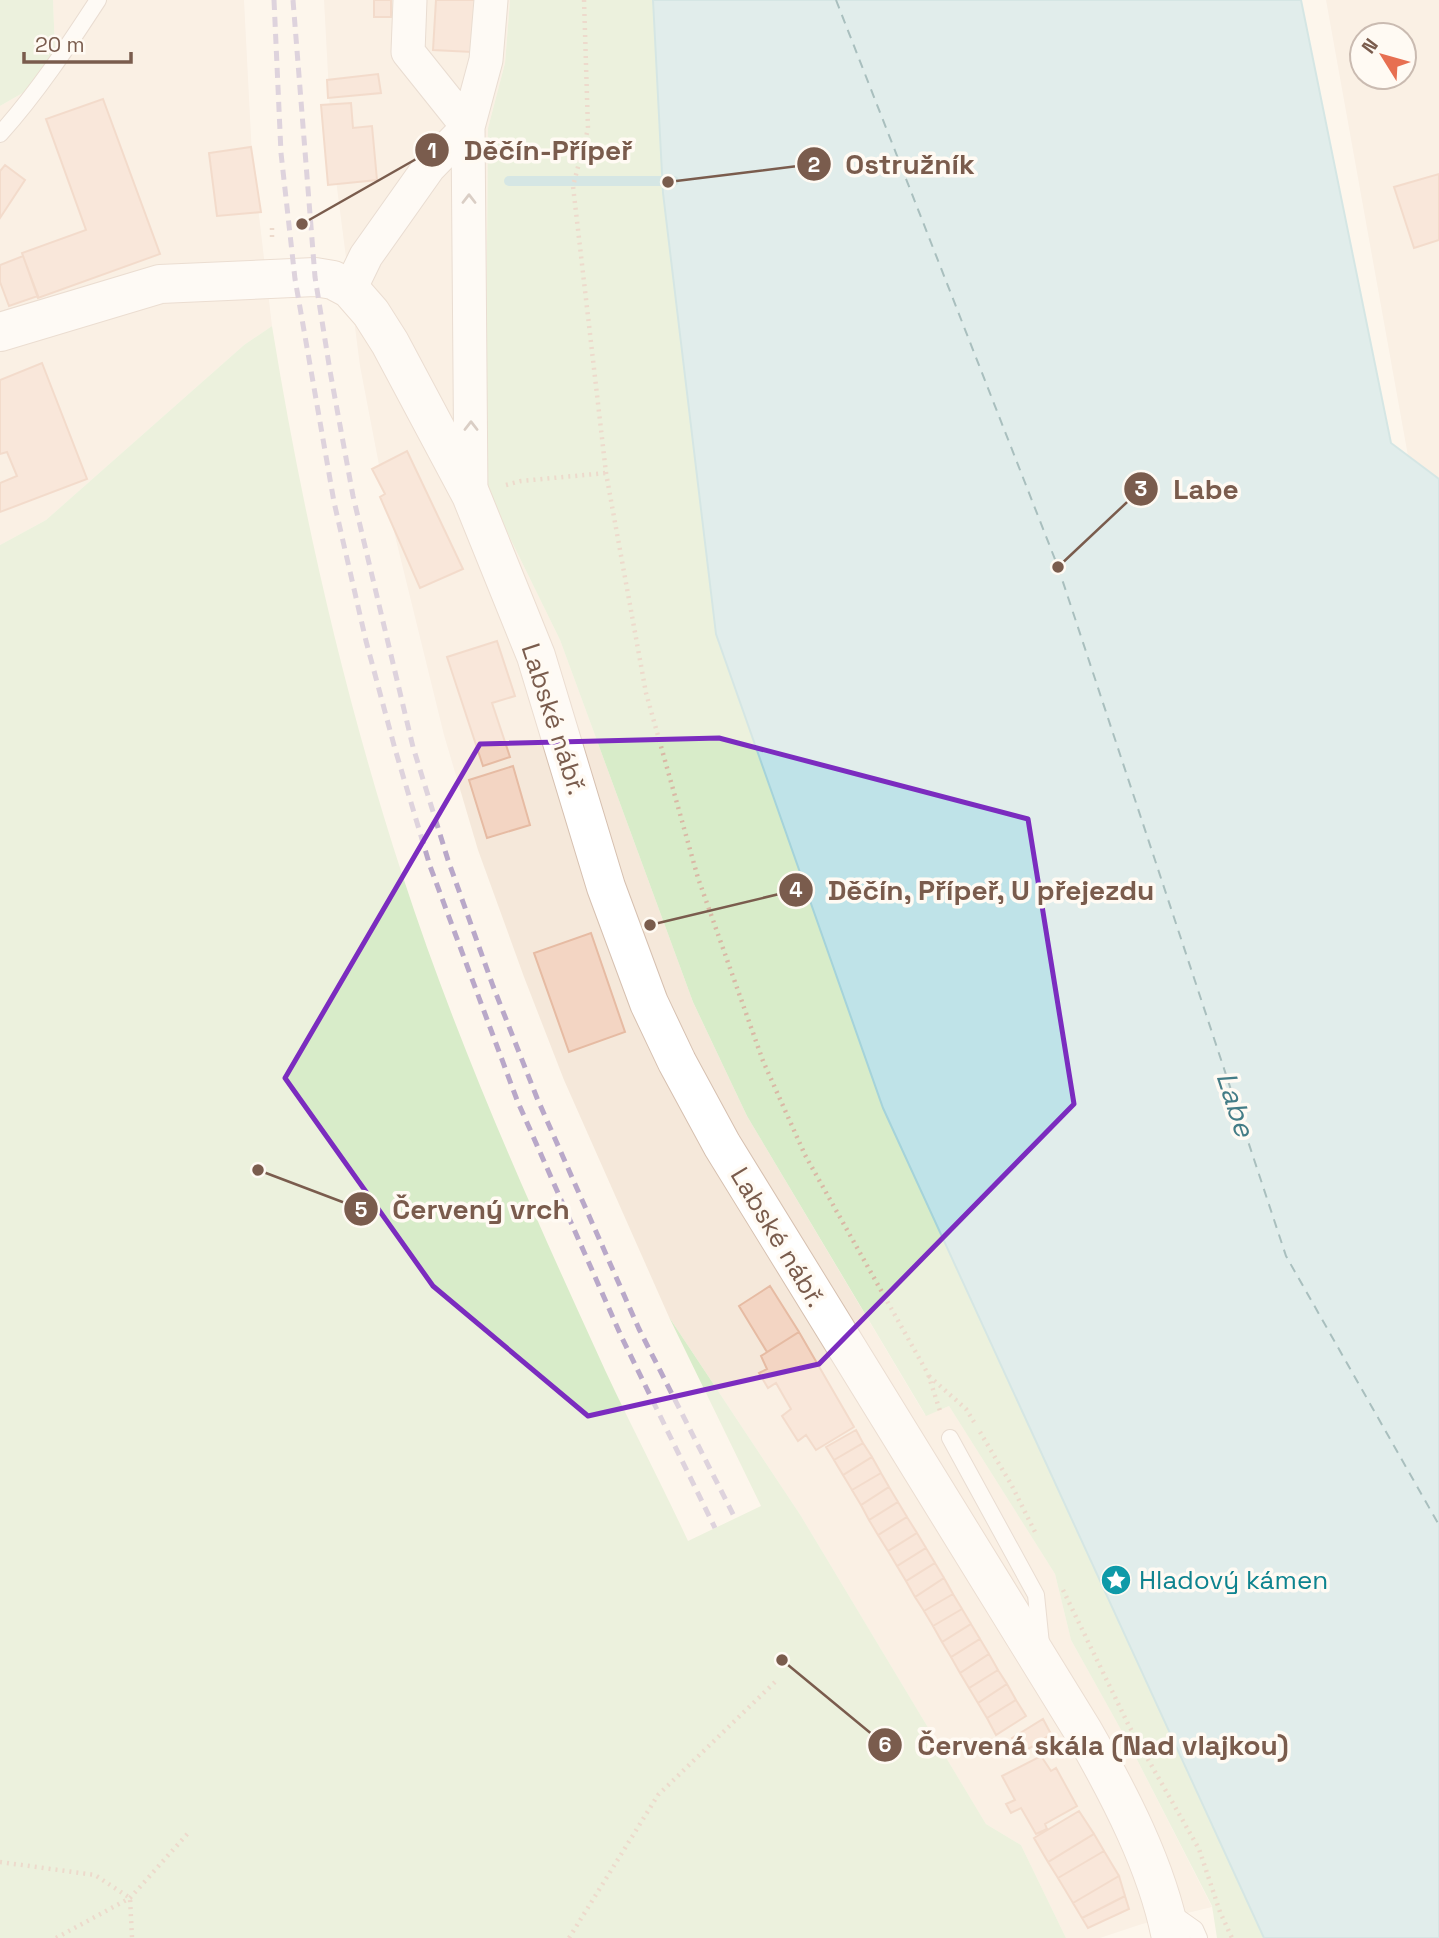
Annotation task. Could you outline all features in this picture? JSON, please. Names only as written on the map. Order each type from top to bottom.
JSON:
[{"type":"street","points":[[410,0],[408,52],[468,127]]},
{"type":"street","name":"Labské nábř.","points":[[471,495],[468,127],[486,60],[491,0]]},
{"type":"street","name":"Labské nábř.","points":[[350,289],[366,256],[429,167],[468,127]]},
{"type":"street","name":"Labské nábř.","points":[[0,332],[160,284],[315,277],[333,280],[350,289],[371,313],[390,343],[471,495],[536,656],[606,887],[649,1003],[677,1062],[736,1169],[1117,1792],[1168,1923]]},
{"type":"lane","points":[[0,134],[16,117],[98,0]]},
{"type":"lane","points":[[950,1438],[1035,1595],[1043,1667]]},
{"type":"lane","points":[[1168,1923],[1195,1930],[1199,1938]]},
{"type":"path","points":[[584,0],[587,129],[573,186],[606,473],[646,693],[698,878],[763,1061],[805,1155],[928,1374],[950,1438]]},
{"type":"path","points":[[521,481],[606,473]]},
{"type":"path","points":[[928,1374],[966,1409],[1011,1484],[1039,1541]]},
{"type":"path","points":[[1062,1588],[1129,1726],[1199,1849],[1220,1912],[1232,1938]]},
{"type":"path","points":[[569,1938],[658,1795],[776,1681]]},
{"type":"path","points":[[56,1938],[130,1898],[189,1832]]},
{"type":"path","points":[[0,1862],[95,1875],[130,1898]]},
{"type":"path","points":[[130,1898],[132,1938]]},
{"type":"highlighted area","points":[[719,738],[1028,819],[1074,1104],[819,1364],[588,1416],[433,1286],[285,1078],[480,744]]},
{"type":"shaded area","points":[[53,0],[244,0],[252,156],[272,326],[244,345],[46,520],[0,545],[0,106],[56,74]]},
{"type":"shaded area","points":[[324,0],[510,0],[505,63],[488,128],[485,487],[560,640],[693,1002],[747,1116],[925,1415],[949,1406],[1055,1574],[1071,1640],[1130,1746],[1212,1907],[1142,1924],[1100,1938],[1066,1938],[1021,1845],[986,1824],[801,1516],[669,1317],[564,1080],[524,977],[478,850],[444,735],[384,491],[360,366],[332,149]]},
{"type":"shaded area","points":[[1326,0],[1439,0],[1439,479],[1408,456]]},
{"type":"green space","points":[[0,0],[53,0],[56,74],[0,106]]},
{"type":"green space","points":[[510,0],[653,0],[663,193],[716,634],[883,1108],[1264,1938],[1217,1938],[1212,1906],[1130,1746],[1071,1640],[1055,1574],[949,1406],[926,1416],[747,1116],[693,1002],[560,640],[485,487],[488,128],[505,63]]},
{"type":"green space","points":[[272,326],[311,534],[343,671],[402,874],[468,1055],[542,1231],[606,1372],[688,1541],[761,1506],[669,1317],[801,1516],[986,1824],[1021,1845],[1066,1938],[0,1938],[0,545],[46,520],[244,345]]},
{"type":"water","points":[[653,0],[1301,0],[1391,443],[1439,479],[1439,1938],[1264,1938],[883,1108],[716,634],[663,193]]},
{"type":"building","points":[[374,0],[391,0],[391,17],[374,17]]},
{"type":"building","points":[[436,0],[477,0],[472,52],[433,50]]},
{"type":"building","points":[[378,74],[381,93],[328,98],[327,80]]},
{"type":"building","points":[[103,99],[160,254],[38,298],[22,253],[86,230],[46,119]]},
{"type":"building","points":[[351,103],[353,128],[372,126],[377,180],[328,185],[321,105]]},
{"type":"building","points":[[251,147],[261,212],[217,216],[209,153]]},
{"type":"building","points":[[5,165],[25,180],[0,218],[0,171]]},
{"type":"building","points":[[1439,174],[1439,240],[1414,248],[1394,187]]},
{"type":"building","points":[[23,256],[38,296],[9,306],[0,282],[0,265]]},
{"type":"building","points":[[42,363],[87,479],[0,512],[0,483],[17,476],[7,452],[0,454],[0,380]]},
{"type":"building","points":[[407,451],[463,569],[420,588],[380,497],[385,494],[372,469]]},
{"type":"building","points":[[497,641],[515,696],[492,703],[510,757],[483,766],[447,657]]},
{"type":"building","points":[[513,766],[530,825],[487,838],[469,780]]},
{"type":"building","points":[[591,933],[625,1032],[569,1052],[534,953]]},
{"type":"building","points":[[770,1286],[799,1332],[767,1352],[739,1306]]},
{"type":"building","points":[[799,1332],[854,1427],[816,1450],[806,1435],[798,1441],[782,1416],[791,1409],[776,1383],[768,1388],[759,1373],[767,1369],[761,1356]]},
{"type":"building","points":[[856,1430],[863,1443],[834,1460],[826,1447]]},
{"type":"building","points":[[863,1443],[872,1457],[843,1475],[834,1460]]},
{"type":"building","points":[[872,1457],[881,1473],[852,1490],[843,1475]]},
{"type":"building","points":[[881,1473],[889,1487],[861,1505],[852,1490]]},
{"type":"building","points":[[889,1487],[898,1502],[869,1520],[861,1505]]},
{"type":"building","points":[[898,1502],[907,1517],[878,1535],[869,1520]]},
{"type":"building","points":[[907,1517],[917,1533],[888,1551],[878,1535]]},
{"type":"building","points":[[917,1533],[926,1548],[897,1566],[888,1551]]},
{"type":"building","points":[[926,1548],[935,1563],[906,1581],[897,1566]]},
{"type":"building","points":[[935,1563],[944,1578],[915,1597],[906,1581]]},
{"type":"building","points":[[944,1578],[953,1594],[924,1611],[915,1597]]},
{"type":"building","points":[[953,1594],[962,1609],[933,1626],[924,1611]]},
{"type":"building","points":[[962,1609],[971,1624],[942,1642],[933,1626]]},
{"type":"building","points":[[971,1624],[980,1639],[951,1657],[942,1642]]},
{"type":"building","points":[[980,1639],[989,1654],[960,1673],[951,1657]]},
{"type":"building","points":[[989,1654],[998,1670],[969,1688],[960,1673]]},
{"type":"building","points":[[998,1670],[1007,1684],[978,1703],[969,1688]]},
{"type":"building","points":[[1007,1684],[1016,1700],[987,1718],[978,1703]]},
{"type":"building","points":[[1016,1700],[1026,1716],[996,1735],[987,1718]]},
{"type":"building","points":[[1043,1719],[1051,1734],[1022,1753],[1012,1738]]},
{"type":"building","points":[[1041,1756],[1051,1771],[1056,1768],[1077,1806],[1045,1824],[1047,1829],[1036,1834],[1021,1808],[1011,1813],[1006,1804],[1015,1800],[1002,1776]]},
{"type":"building","points":[[1079,1811],[1094,1834],[1048,1862],[1034,1838]]},
{"type":"building","points":[[1094,1834],[1104,1851],[1058,1878],[1048,1862]]},
{"type":"building","points":[[1104,1851],[1119,1876],[1073,1903],[1058,1878]]},
{"type":"building","points":[[1119,1876],[1125,1896],[1082,1918],[1073,1903]]},
{"type":"building","points":[[1125,1896],[1129,1909],[1088,1928],[1082,1918]]},
{"type":"waterway","points":[[509,181],[674,181]]},
{"type":"ferry route","points":[[836,0],[1058,567],[1286,1256],[1439,1525]]},
{"type":"railway","points":[[274,0],[281,153],[295,279],[334,502],[366,641],[395,749],[430,866],[517,1100],[622,1338],[715,1528]]},
{"type":"railway","points":[[293,0],[315,277],[330,371],[353,496],[413,747],[448,860],[537,1098],[639,1329],[736,1520]]},
{"type":"place","name":"Ostružník","points":[[668,182]]},
{"type":"place","name":"Děčín-Přípeř","points":[[302,224]]},
{"type":"place","name":"Labe","points":[[1058,567]]},
{"type":"place","name":"Děčín, Přípeř, U přejezdu","points":[[650,925]]},
{"type":"place","name":"Červený vrch","points":[[258,1170]]},
{"type":"place","name":"Hladový kámen","points":[[1116,1580]]},
{"type":"place","name":"Červená skála (Nad vlajkou)","points":[[782,1660]]}]
